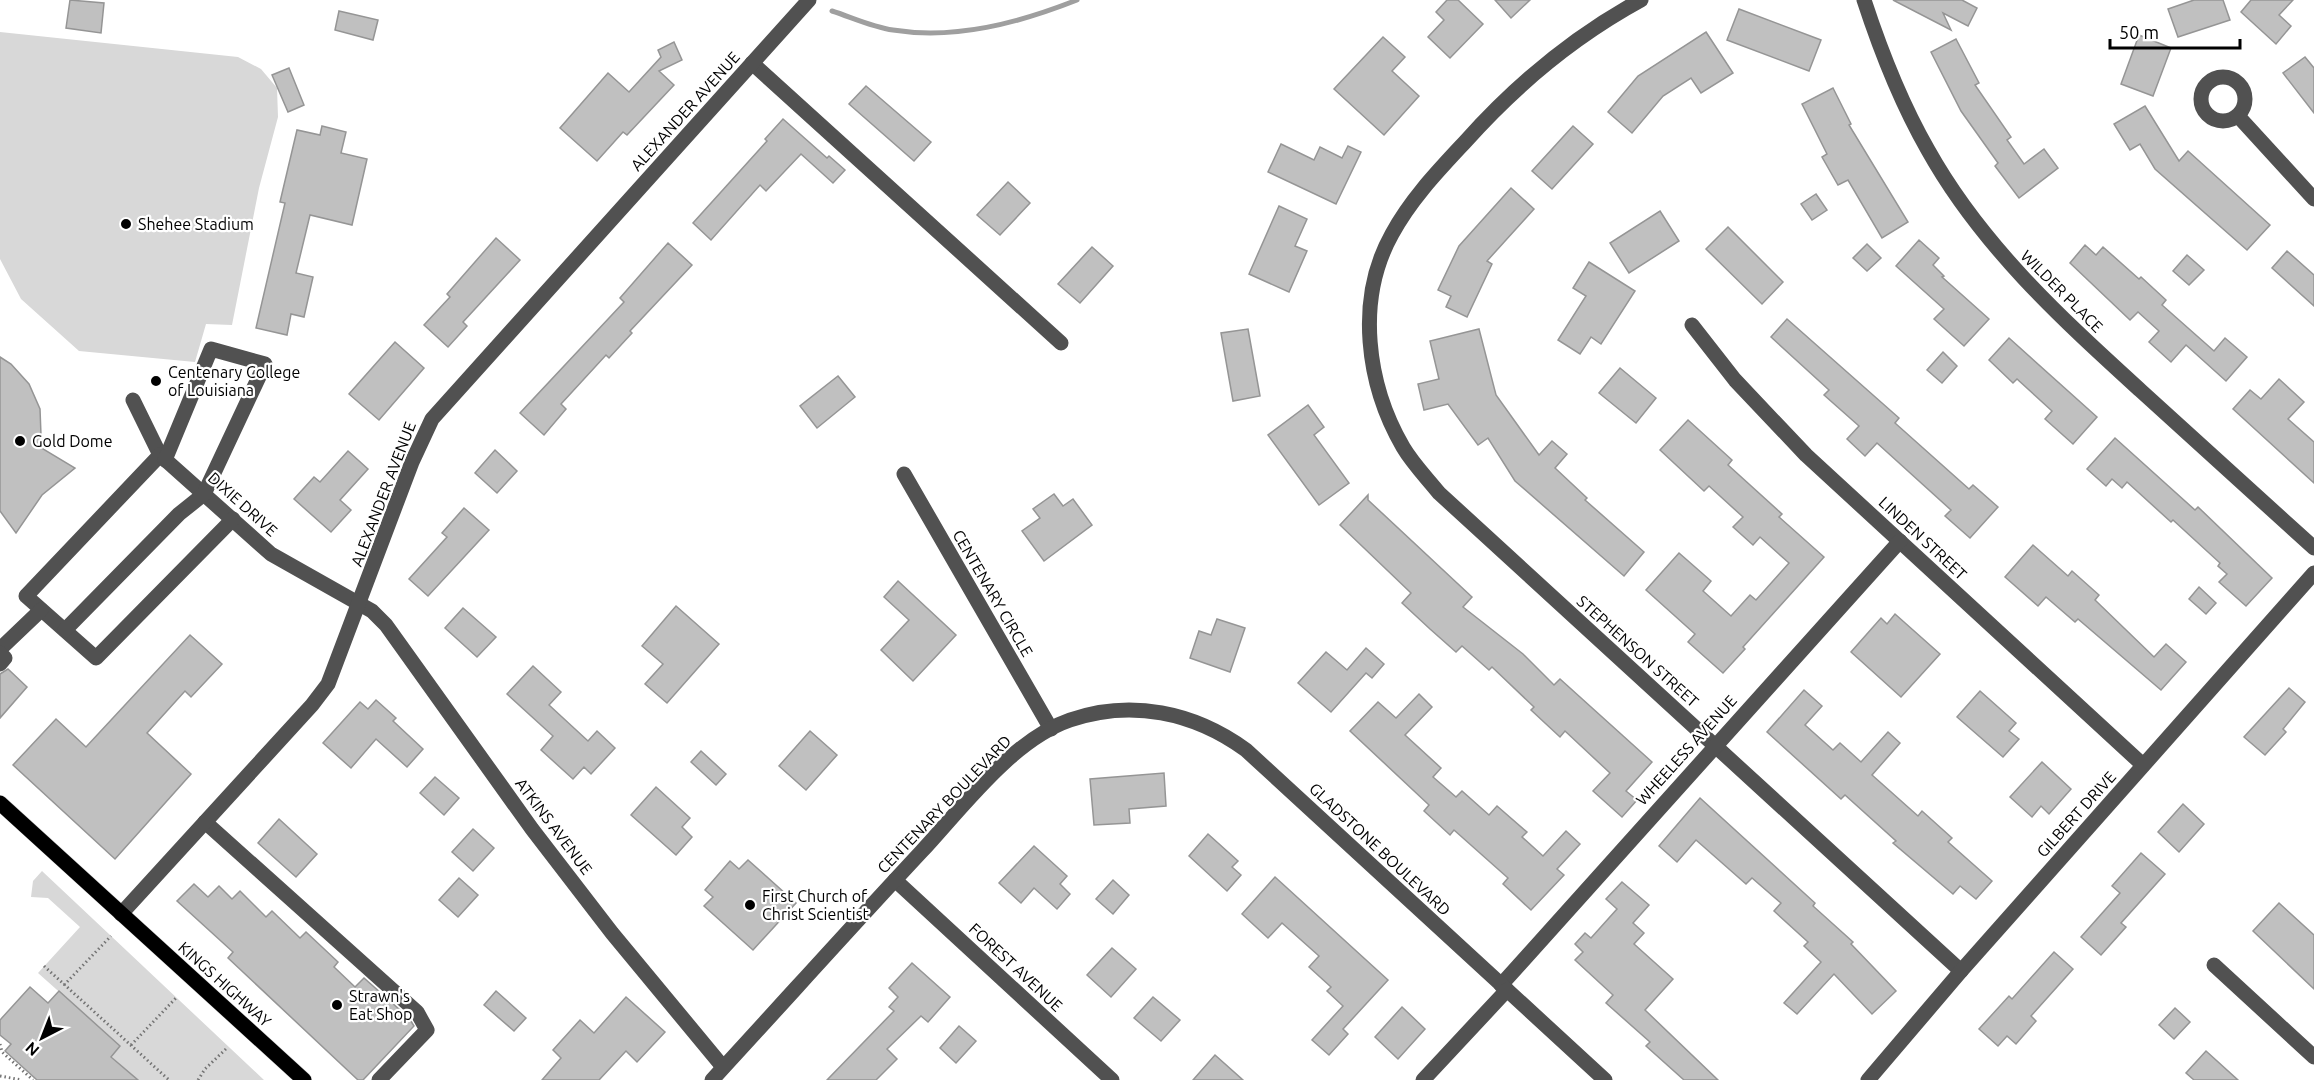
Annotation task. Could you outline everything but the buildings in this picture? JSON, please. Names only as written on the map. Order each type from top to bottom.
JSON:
[{"type":"main road","name":"KINGS HIGHWAY","points":[[0,803],[304,1080]]},
{"type":"street","name":"ALEXANDER AVENUE","points":[[121,914],[312,705],[328,684],[412,462],[432,419],[809,0]]},
{"type":"street","name":"STEPHENSON STREET","points":[[1641,0],[1578,40],[1509,97],[1421,190],[1390,236],[1377,269],[1371,312],[1370,346],[1376,382],[1387,416],[1414,464],[1440,493],[1961,971]]},
{"type":"street","name":"WILDER PLACE","points":[[1864,0],[1890,72],[1928,150],[1946,180],[2007,262],[2049,306],[2314,548]]},
{"type":"street","points":[[752,63],[1061,343]]},
{"type":"street","points":[[2238,116],[2314,199]]},
{"type":"street","name":"LINDEN STREET","points":[[1692,326],[1735,380],[1790,439],[2143,765]]},
{"type":"street","points":[[65,630],[179,514],[204,494],[265,364],[211,349],[162,458],[26,596],[96,658],[233,519]]},
{"type":"street","name":"DIXIE DRIVE","points":[[133,400],[162,458],[282,561],[360,604]]},
{"type":"street","name":"CENTENARY CIRCLE","points":[[904,474],[1051,729]]},
{"type":"street","name":"WHEELESS AVENUE","points":[[1423,1080],[1714,745],[1900,541]]},
{"type":"street","name":"GILBERT DRIVE","points":[[1871,1079],[1961,971],[2314,573]]},
{"type":"street","name":"ATKINS AVENUE","points":[[360,604],[372,611],[386,625],[540,838],[720,1075]]},
{"type":"street","points":[[0,664],[5,658],[0,651],[41,610]]},
{"type":"street","name":"GLADSTONE BOULEVARD","points":[[1098,713],[1134,710],[1167,713],[1199,722],[1228,737],[1605,1080]]},
{"type":"street","name":"CENTENARY BOULEVARD","points":[[720,1075],[895,879],[1013,756],[1051,729],[1068,721],[1098,713]]},
{"type":"street","points":[[205,822],[417,1012],[427,1030],[379,1080]]},
{"type":"street","name":"FOREST AVENUE","points":[[895,879],[1112,1080]]},
{"type":"street","points":[[2214,965],[2314,1057]]},
{"type":"path","points":[[64,985],[111,936]]},
{"type":"path","points":[[45,966],[169,1080]]},
{"type":"path","points":[[131,1045],[176,998]]},
{"type":"path","points":[[0,1044],[2,1052],[33,1080]]},
{"type":"path","points":[[198,1079],[228,1047]]},
{"type":"path","points":[[0,1076],[22,1080]]},
{"type":"shaded area","name":"Shehee Stadium","points":[[0,32],[238,57],[261,69],[277,88],[278,117],[259,188],[232,325],[206,324],[195,362],[79,351],[21,299],[0,259]]},
{"type":"shaded area","points":[[42,871],[264,1080],[137,1080],[112,1057],[120,1046],[38,973],[80,927],[48,898],[31,897],[33,881]]},
{"type":"waterway","points":[[832,11],[885,29],[940,33],[1010,22],[1077,0]]},
{"type":"place","name":"Shehee Stadium","points":[[126,224]]},
{"type":"place","name":"Centenary College of Louisiana","points":[[156,381]]},
{"type":"place","name":"Gold Dome","points":[[20,441]]},
{"type":"place","name":"First Church of Christ Scientist","points":[[750,905]]},
{"type":"place","name":"Strawn's Eat Shop","points":[[337,1005]]}]
